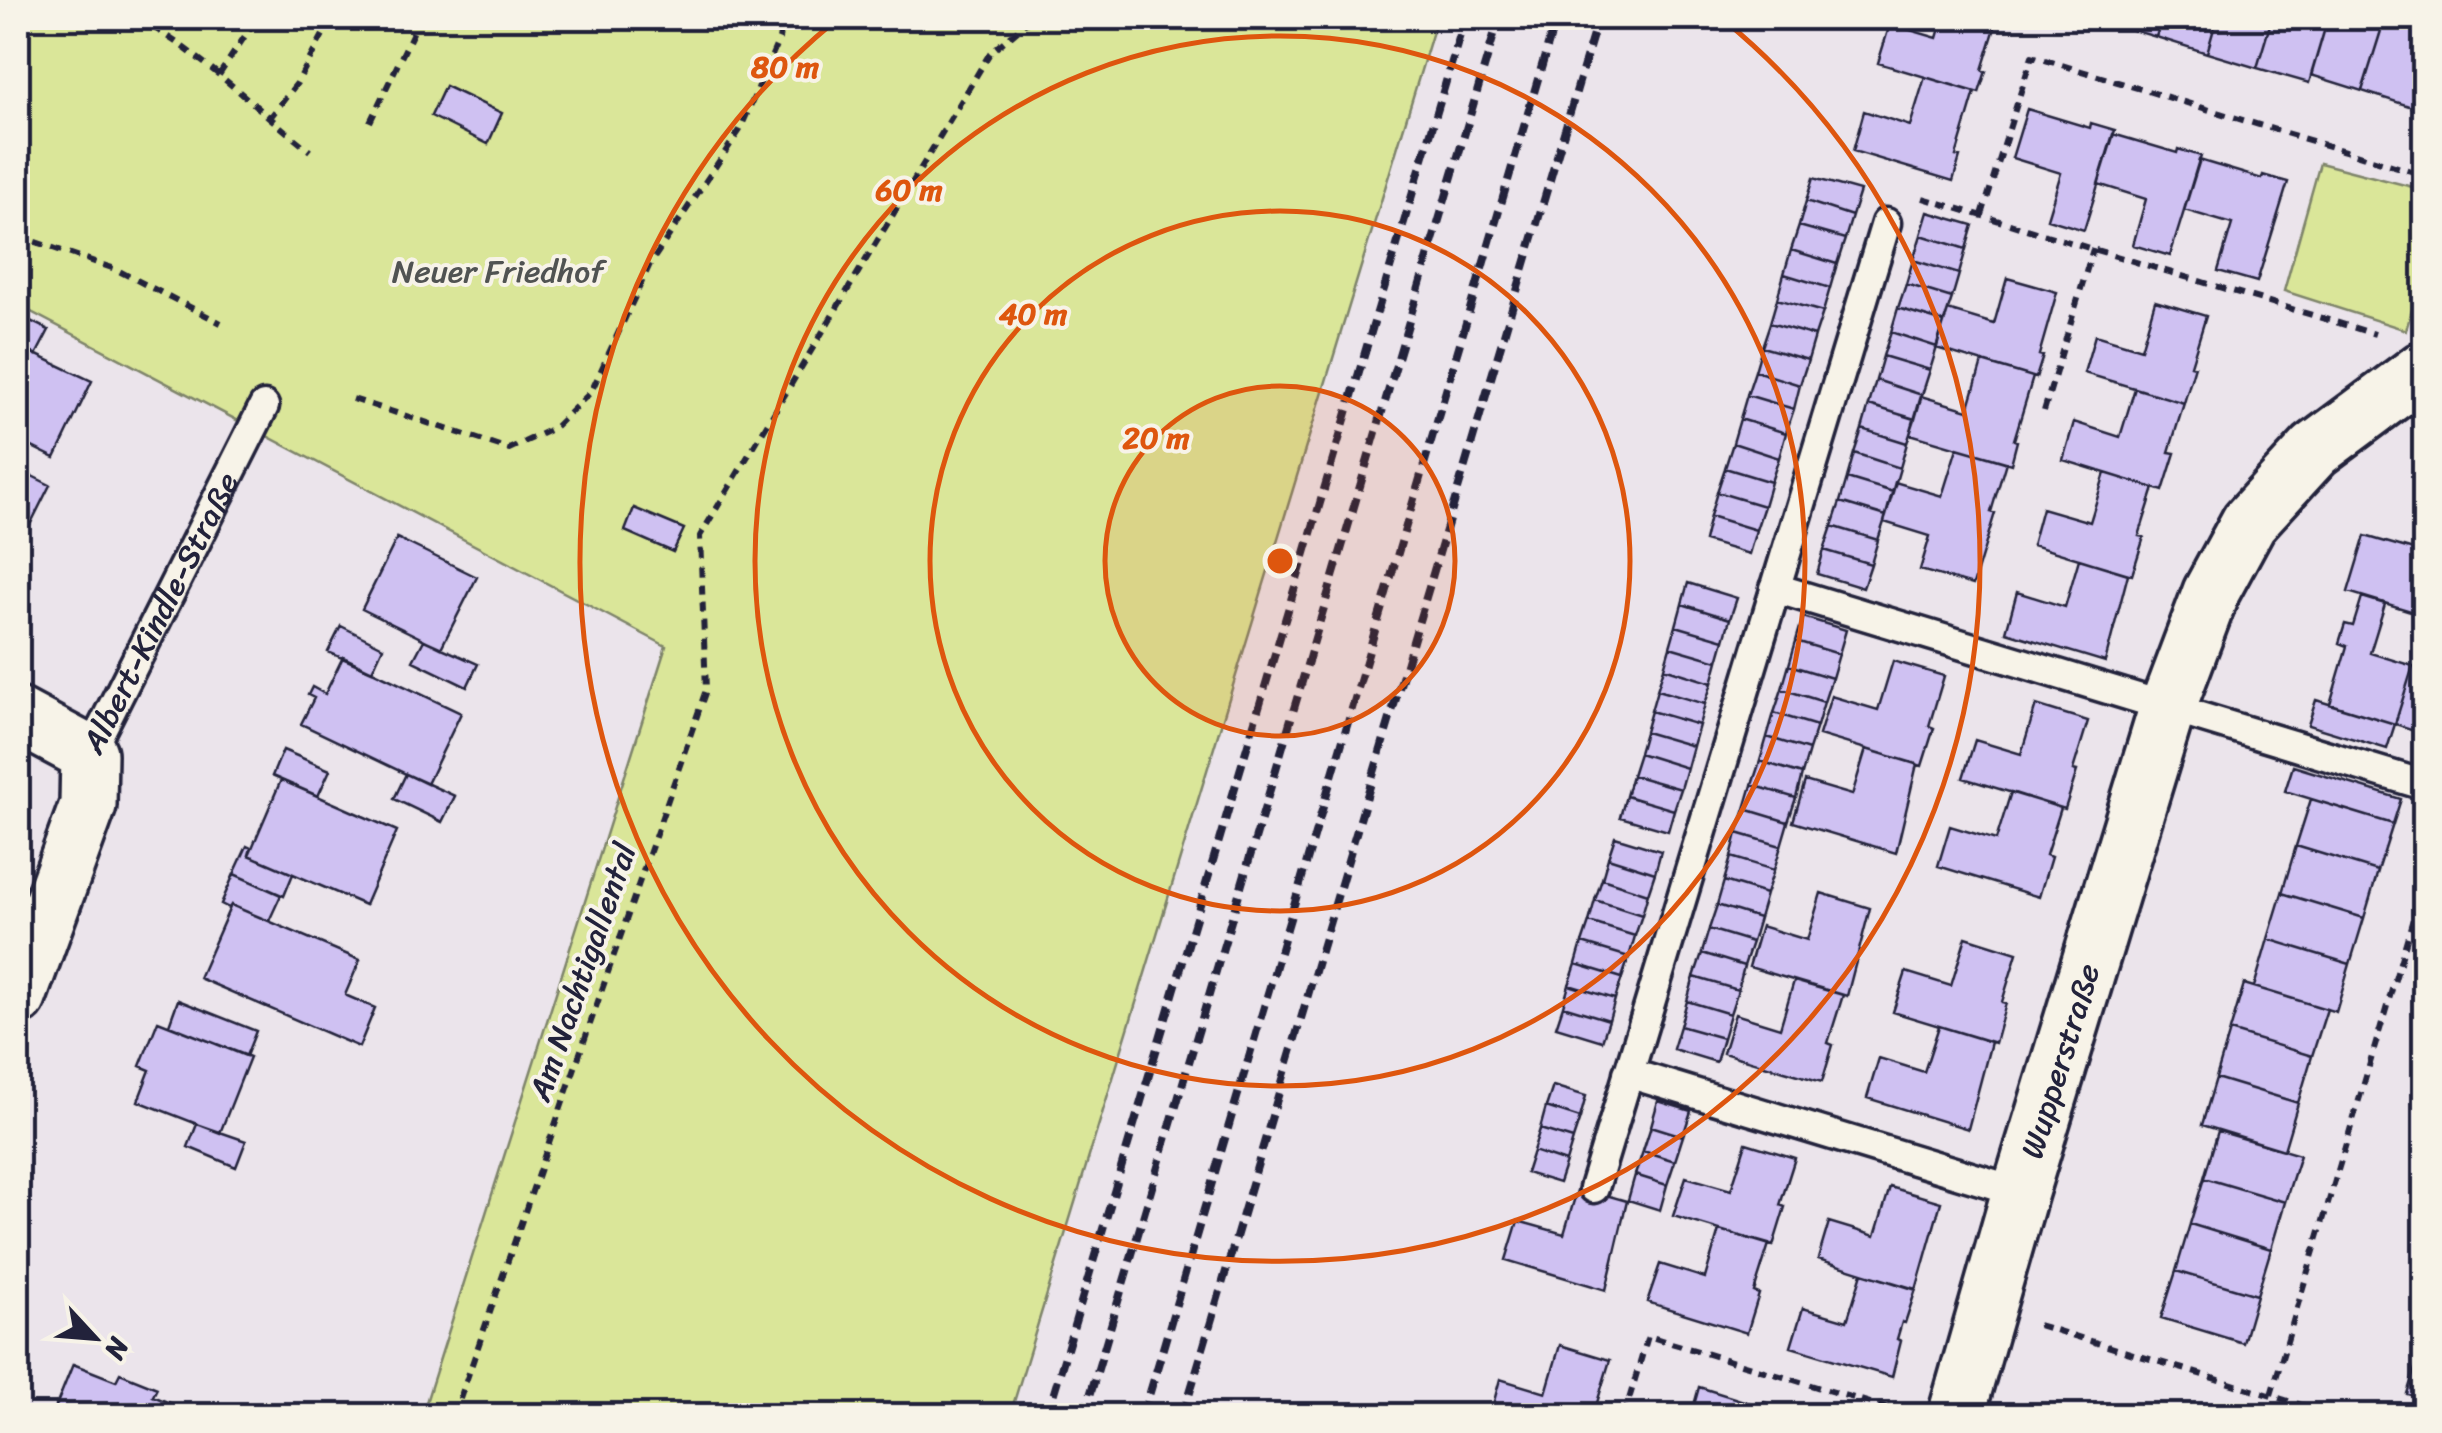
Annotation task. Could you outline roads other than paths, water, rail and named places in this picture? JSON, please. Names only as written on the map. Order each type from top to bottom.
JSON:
[{"type":"street","name":"Wupperstraße","points":[[1956,1416],[2168,706],[2211,592],[2249,522],[2316,450],[2424,369]]},
{"type":"street","points":[[18,716],[89,754]]},
{"type":"street","name":"Albert-Kindle-Straße","points":[[18,996],[88,805],[89,754]]},
{"type":"lane","points":[[1594,1188],[1886,223]]},
{"type":"lane","name":"Albert-Kindle-Straße","points":[[89,754],[264,406]]},
{"type":"lane","points":[[1775,588],[2424,785]]},
{"type":"lane","points":[[1628,1073],[2020,1192]]},
{"type":"railway","points":[[1047,1416],[1465,18]]},
{"type":"railway","points":[[1084,1416],[1499,18]]},
{"type":"railway","points":[[1143,1416],[1556,18]]},
{"type":"railway","points":[[1183,1416],[1598,18]]},
{"type":"park label","name":"Neuer Friedhof","points":[[498,271]]}]
